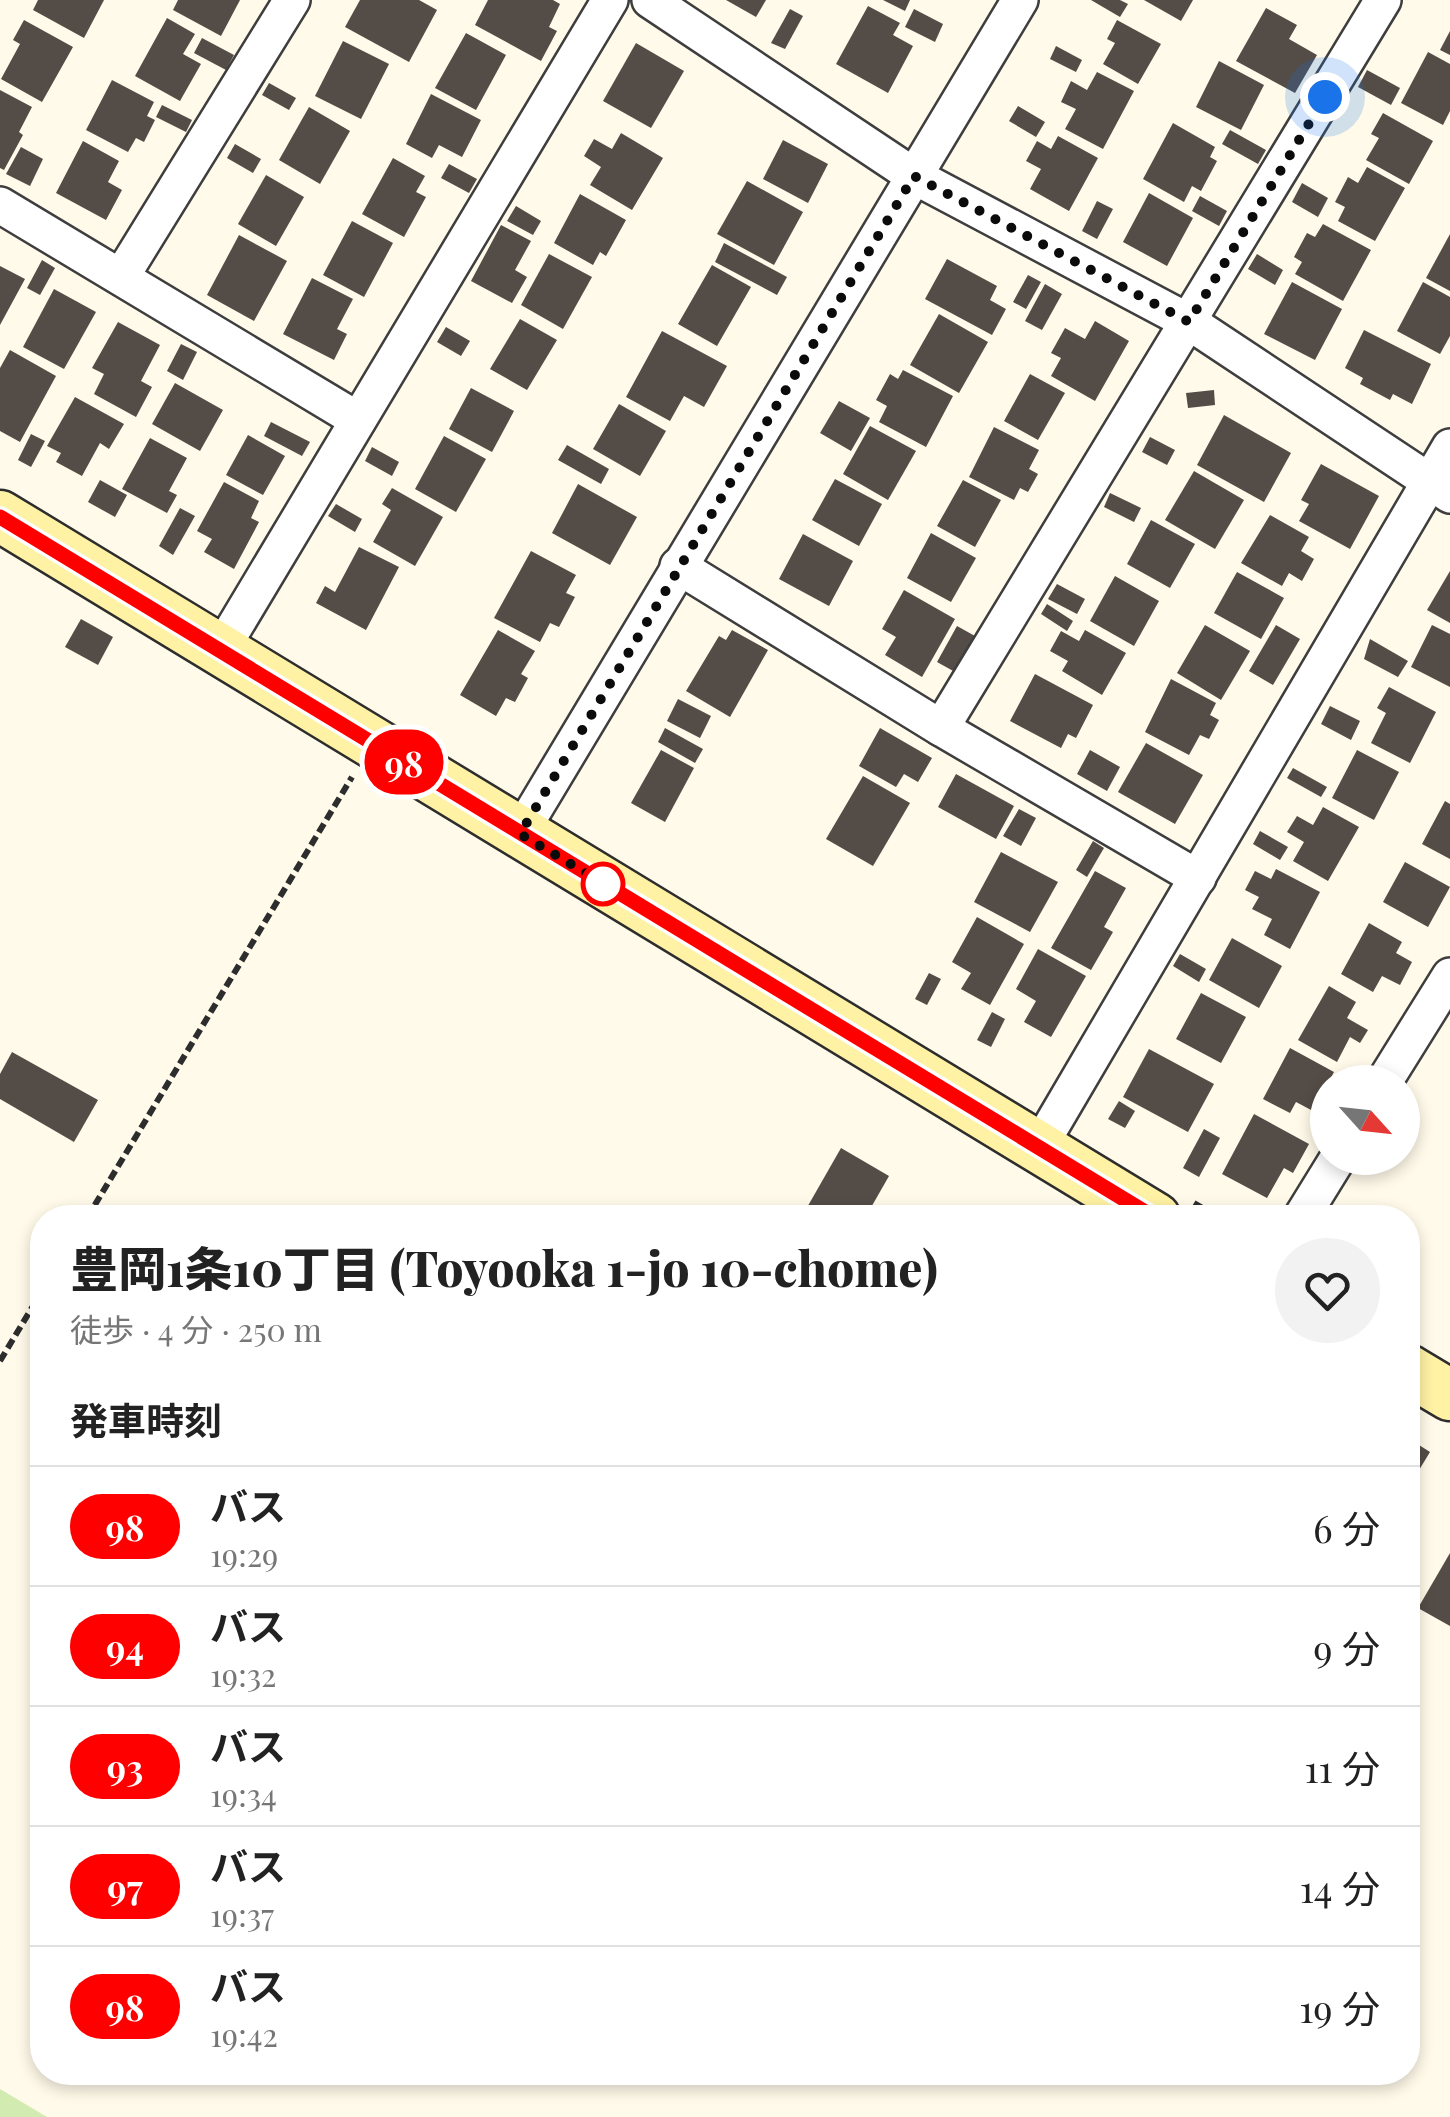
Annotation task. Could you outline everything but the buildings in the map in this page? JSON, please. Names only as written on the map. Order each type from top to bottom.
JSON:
[{"type":"street","points":[[121,277],[292,0]]},
{"type":"street","points":[[220,651],[610,0]]},
{"type":"street","points":[[650,0],[914,176],[1189,322],[1439,489]]},
{"type":"street","points":[[520,834],[1020,0]]},
{"type":"street","points":[[941,728],[1384,0]]},
{"type":"street","points":[[0,204],[358,420]]},
{"type":"street","points":[[1039,1147],[1198,878],[1439,489],[1450,448]]},
{"type":"street","points":[[0,516],[1134,1205]]},
{"type":"street","points":[[678,566],[941,728],[1198,878]]},
{"type":"street","points":[[1400,1065],[1437,1025],[1450,976]]},
{"type":"street","points":[[1308,1205],[1327,1175]]},
{"type":"street","points":[[1420,1377],[1450,1395]]},
{"type":"path","points":[[95,1205],[373,742]]},
{"type":"path","points":[[0,1362],[30,1311]]},
{"type":"green space","points":[[0,2089],[47,2117],[0,2117]]},
{"type":"bus line","name":"98","points":[[0,517],[1134,1205]]},
{"type":"route","points":[[603,884],[618,892],[520,834],[914,176],[1189,322],[1325,97]]}]
